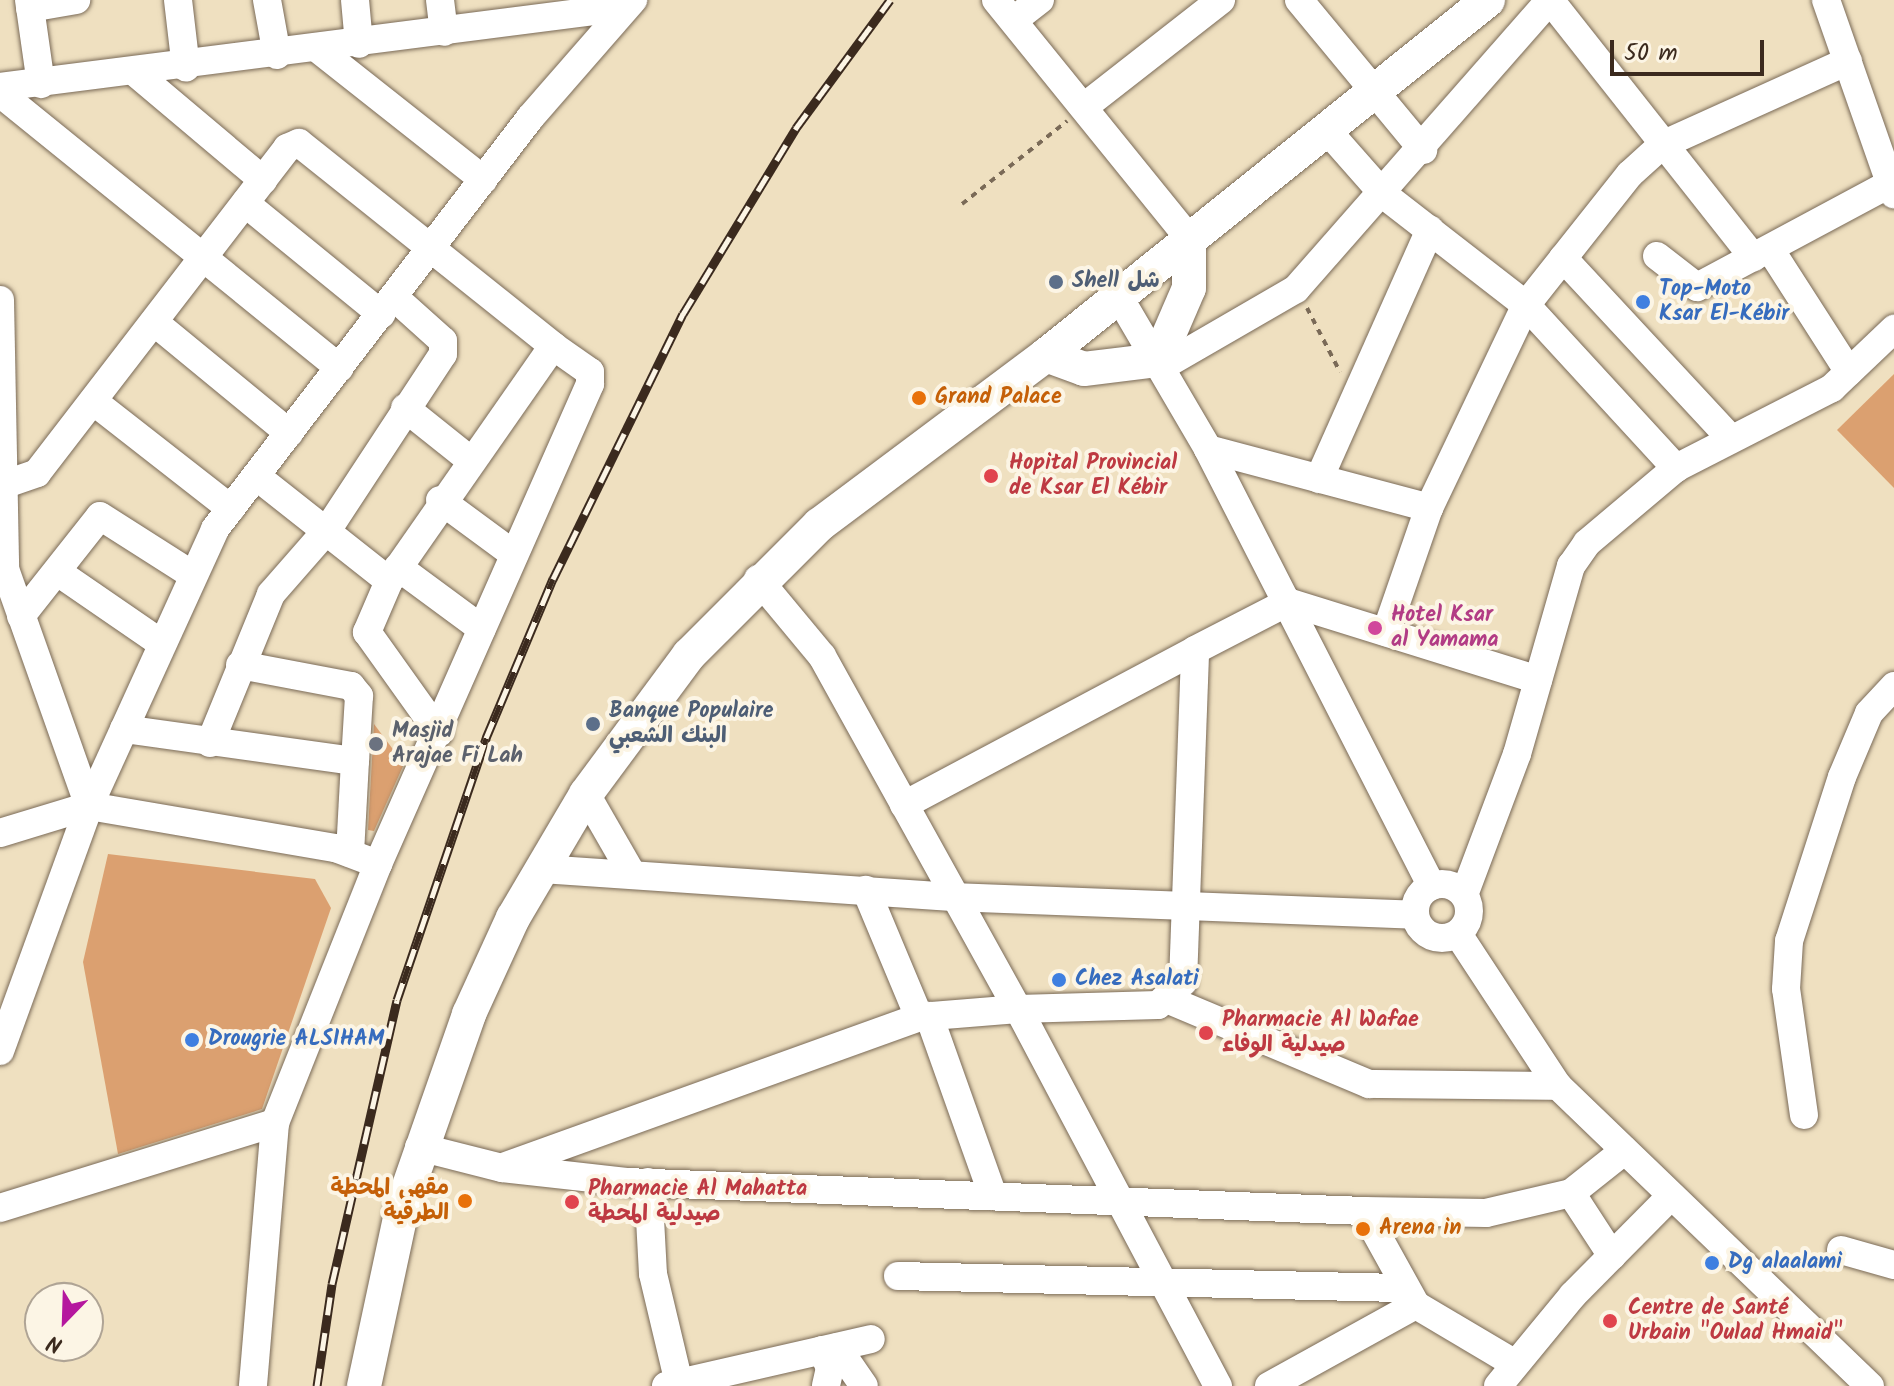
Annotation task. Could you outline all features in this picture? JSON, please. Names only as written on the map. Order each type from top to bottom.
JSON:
[{"type":"main road","points":[[364,1386],[419,1147],[469,1014],[541,869],[586,794],[689,655],[758,579],[874,480],[1046,355],[1370,90],[1488,0]]},
{"type":"main road","points":[[1046,355],[1084,369],[1161,363],[1189,288],[1189,238]]},
{"type":"street","points":[[41,84],[29,4],[76,0]]},
{"type":"street","points":[[178,0],[186,68]]},
{"type":"street","points":[[267,0],[277,55]]},
{"type":"street","points":[[355,0],[359,44]]},
{"type":"street","points":[[440,0],[444,32]]},
{"type":"street","points":[[1040,0],[1005,10],[1189,238]]},
{"type":"street","points":[[1084,107],[1221,0]]},
{"type":"street","points":[[1299,0],[1370,90],[1423,150]]},
{"type":"street","points":[[1161,363],[1296,289],[1384,195],[1550,0],[1662,145],[1761,253],[1849,372]]},
{"type":"street","points":[[1657,256],[1697,287],[1892,188],[1826,0]]},
{"type":"street","points":[[0,90],[444,32],[523,10],[617,8]]},
{"type":"street","points":[[0,1051],[89,806],[191,574],[231,509],[617,8]]},
{"type":"street","points":[[318,49],[484,180]]},
{"type":"street","points":[[1386,632],[1429,508],[1526,305],[1563,258],[1662,145],[1848,61]]},
{"type":"street","points":[[137,74],[263,180]]},
{"type":"street","points":[[0,90],[340,368]]},
{"type":"street","points":[[1325,128],[1384,195],[1526,305],[1676,468]]},
{"type":"street","points":[[4,486],[37,473],[287,148],[306,146],[592,377],[512,553],[439,733],[378,864],[275,1123],[253,1386]]},
{"type":"street","points":[[210,743],[271,594],[328,529],[445,348],[245,203]]},
{"type":"street","points":[[1319,479],[1430,230]]},
{"type":"street","points":[[1563,258],[1730,438]]},
{"type":"street","points":[[1119,297],[1161,363],[1208,449],[1432,886]]},
{"type":"street","points":[[0,300],[4,486],[2,569],[89,806]]},
{"type":"street","points":[[154,322],[289,433]]},
{"type":"street","points":[[1458,934],[1469,916],[1464,895],[1538,680],[1571,566],[1612,518],[1676,468],[1849,372],[1894,329]]},
{"type":"street","points":[[439,733],[367,632],[393,574],[440,500],[553,346]]},
{"type":"street","points":[[93,401],[231,509]]},
{"type":"street","points":[[405,408],[469,459]]},
{"type":"street","points":[[1208,449],[1429,508]]},
{"type":"street","points":[[256,476],[393,574],[482,629]]},
{"type":"street","points":[[440,500],[512,553]]},
{"type":"street","points":[[21,616],[104,515],[191,574]]},
{"type":"street","points":[[59,573],[161,643]]},
{"type":"street","points":[[758,579],[813,642],[1018,1009],[1116,1201],[1218,1386]]},
{"type":"street","points":[[904,805],[1288,602],[1538,680]]},
{"type":"street","points":[[1169,1000],[1183,982],[1195,650]]},
{"type":"street","points":[[240,665],[351,686],[359,696],[350,853]]},
{"type":"street","points":[[1804,1115],[1786,989],[1789,941],[1842,777],[1869,713],[1894,686]]},
{"type":"street","points":[[124,729],[355,761]]},
{"type":"street","points":[[586,794],[632,874]]},
{"type":"street","points":[[0,833],[89,806],[350,853],[378,864]]},
{"type":"street","points":[[541,869],[953,897],[1187,903],[1414,915],[1431,936],[1458,934]]},
{"type":"street","points":[[1432,886],[1450,885],[1464,895]]},
{"type":"street","points":[[1414,915],[1432,886]]},
{"type":"street","points":[[866,890],[924,1016],[993,1196]]},
{"type":"street","points":[[1458,934],[1558,1086],[1860,1381]]},
{"type":"street","points":[[502,1168],[924,1016],[1169,1000],[1369,1084],[1558,1086]]},
{"type":"street","points":[[0,1208],[275,1123]]},
{"type":"street","points":[[419,1147],[502,1168],[648,1182],[1364,1211],[1486,1213],[1571,1193],[1624,1151]]},
{"type":"street","points":[[648,1182],[653,1274],[673,1385],[871,1339]]},
{"type":"street","points":[[1571,1193],[1612,1256]]},
{"type":"street","points":[[1364,1211],[1409,1296],[1505,1374],[1671,1196]]},
{"type":"street","points":[[1841,1250],[1894,1265]]},
{"type":"street","points":[[898,1276],[1159,1280],[1409,1296]]},
{"type":"street","points":[[1269,1386],[1409,1296]]},
{"type":"street","points":[[826,1386],[830,1348]]},
{"type":"street","points":[[830,1348],[864,1386]]},
{"type":"path","points":[[962,204],[1084,107]]},
{"type":"path","points":[[1296,289],[1353,398]]},
{"type":"building","points":[[1894,374],[1894,488],[1837,430]]},
{"type":"building","points":[[374,724],[404,764],[374,831],[368,830]]},
{"type":"building","name":"Drougrie ALSIHAM","points":[[108,854],[315,879],[331,908],[262,1109],[118,1154],[83,962]]},
{"type":"railway","points":[[317,1386],[332,1284],[397,1000],[486,738],[553,579],[683,314],[796,128],[890,0]]},
{"type":"place","name":"Shell شل","points":[[1056,282]]},
{"type":"place","name":"Top-Moto Ksar El-Kébir","points":[[1643,302]]},
{"type":"place","name":"Grand Palace","points":[[919,398]]},
{"type":"place","name":"Hopital Provincial de Ksar El Kébir","points":[[991,476]]},
{"type":"place","name":"Hotel Ksar al Yamama","points":[[1375,628]]},
{"type":"place","name":"Banque Populaire البنك الشعبي","points":[[593,724]]},
{"type":"place","name":"Masjid Arajae Fi Lah","points":[[376,744]]},
{"type":"place","name":"Chez Asalati","points":[[1059,980]]},
{"type":"place","name":"Pharmacie Al Wafae صيدلية الوفاء","points":[[1206,1033]]},
{"type":"place","name":"Drougrie ALSIHAM","points":[[192,1040]]},
{"type":"place","name":"مقهى المحطة الطرقية","points":[[465,1201]]},
{"type":"place","name":"Pharmacie Al Mahatta صيدلية المحطة","points":[[572,1202]]},
{"type":"place","name":"Arena in","points":[[1363,1229]]},
{"type":"place","name":"Dg alaalami","points":[[1712,1263]]},
{"type":"place","name":"Centre de Santé Urbain \"Oulad Hmaid\"","points":[[1610,1321]]}]
